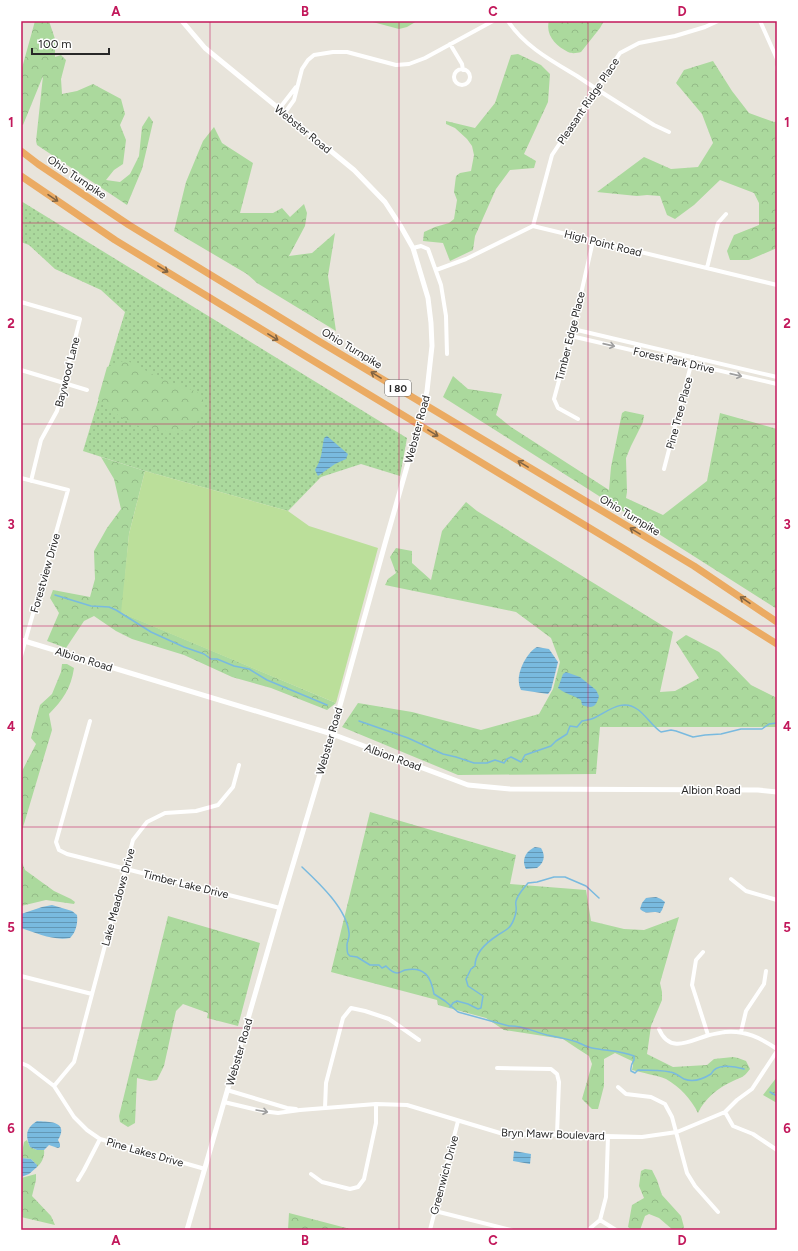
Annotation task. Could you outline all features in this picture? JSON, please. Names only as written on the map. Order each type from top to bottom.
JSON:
[{"type":"highway","name":"Ohio Turnpike","points":[[21,151],[129,225],[316,340],[694,566],[777,622]]},
{"type":"highway","name":"I 80","points":[[21,176],[115,240],[626,550],[777,644]]},
{"type":"street","name":"Webster Road","points":[[182,21],[204,48],[354,170],[379,195],[400,224],[413,248],[428,298],[432,346],[427,391],[414,442],[332,734],[187,1230]]},
{"type":"street","points":[[284,114],[294,100],[302,69],[308,60],[314,55],[333,52],[347,52],[396,65],[409,64],[425,58],[493,21]]},
{"type":"street","points":[[508,21],[515,32],[525,42],[545,56],[654,125],[669,132]]},
{"type":"street","name":"Pleasant Ridge Place","points":[[533,226],[552,155],[595,88],[620,53],[639,43],[675,36],[718,21]]},
{"type":"street","points":[[760,21],[777,58]]},
{"type":"street","points":[[450,44],[462,64],[463,70]]},
{"type":"street","points":[[279,109],[297,85]]},
{"type":"street","points":[[707,268],[718,224],[726,214]]},
{"type":"street","points":[[436,270],[466,259],[533,226]]},
{"type":"street","name":"High Point Road","points":[[533,226],[777,286]]},
{"type":"street","name":"Timber Edge Place","points":[[578,419],[558,408],[554,399],[573,329],[593,241]]},
{"type":"street","points":[[413,248],[421,246],[428,249],[441,285],[446,312],[447,354]]},
{"type":"street","name":"Baywood Lane","points":[[21,302],[80,319],[57,411],[41,440],[31,481]]},
{"type":"street","name":"Forest Park Drive","points":[[573,329],[693,356],[777,377]]},
{"type":"street","name":"Forest Park Drive","points":[[571,336],[777,383]]},
{"type":"street","name":"Pine Tree Place","points":[[664,469],[693,356]]},
{"type":"street","points":[[21,370],[87,390]]},
{"type":"street","points":[[21,478],[31,481]]},
{"type":"street","name":"Forestview Drive","points":[[21,656],[23,641],[68,490],[31,481]]},
{"type":"street","name":"Albion Road","points":[[23,641],[332,734],[468,785],[510,789],[758,790],[777,792]]},
{"type":"street","name":"Timber Lake Drive","points":[[90,721],[56,842],[59,850],[67,854],[280,908]]},
{"type":"street","name":"Lake Meadows Drive","points":[[54,1086],[74,1062],[133,840],[147,822],[165,814],[196,811],[218,805],[232,786],[239,765]]},
{"type":"street","points":[[731,879],[746,891],[777,900]]},
{"type":"street","points":[[703,952],[696,960],[692,985],[708,1035]]},
{"type":"street","points":[[741,1032],[746,1011],[764,984],[766,971]]},
{"type":"street","points":[[21,976],[92,994]]},
{"type":"street","points":[[325,1108],[326,1083],[343,1018],[351,1008],[388,1019],[418,1040]]},
{"type":"street","points":[[659,1029],[662,1036],[666,1040],[675,1044],[685,1044],[708,1035],[725,1032],[741,1032],[762,1039],[777,1050]]},
{"type":"street","name":"Bryn Mawr Boulevard","points":[[224,1102],[262,1111],[278,1113],[376,1104],[407,1105],[500,1133],[642,1137],[677,1132],[725,1112],[737,1100],[752,1089],[777,1050]]},
{"type":"street","name":"Pine Lakes Drive","points":[[21,1062],[54,1086],[74,1117],[100,1140],[205,1169]]},
{"type":"street","points":[[497,1068],[551,1069],[557,1074],[559,1082],[557,1134]]},
{"type":"street","points":[[618,1087],[626,1094],[651,1097],[665,1104],[672,1117],[677,1132],[687,1173],[695,1186],[718,1212]]},
{"type":"street","name":"Bryn Mawr Boulevard","points":[[227,1090],[287,1108],[300,1110]]},
{"type":"street","points":[[310,1174],[322,1182],[350,1189],[358,1187],[364,1179],[376,1123],[376,1104]]},
{"type":"street","points":[[725,1112],[733,1126],[753,1134],[777,1150]]},
{"type":"street","name":"Greenwich Drive","points":[[430,1230],[458,1121]]},
{"type":"street","points":[[588,1230],[600,1220],[606,1197],[608,1136]]},
{"type":"street","points":[[78,1180],[100,1140]]},
{"type":"street","points":[[435,1211],[511,1230]]},
{"type":"street","points":[[600,1220],[616,1230]]},
{"type":"green space","points":[[35,21],[49,21],[55,39],[55,57],[61,55],[66,60],[61,79],[62,94],[77,91],[93,84],[121,99],[125,114],[120,125],[126,140],[123,164],[114,170],[106,180],[120,182],[130,174],[139,156],[142,127],[149,116],[153,122],[142,169],[127,205],[37,145],[36,141],[43,76],[23,125],[21,124],[21,67],[22,68]]},
{"type":"green space","points":[[369,21],[417,21],[407,27],[399,29]]},
{"type":"green space","points":[[549,21],[604,21],[581,52],[570,53],[552,40],[548,26]]},
{"type":"green space","points":[[518,54],[541,65],[550,74],[548,102],[524,154],[536,161],[534,168],[510,170],[496,189],[475,236],[473,250],[450,261],[443,243],[423,241],[424,232],[449,223],[454,219],[457,200],[454,192],[456,176],[460,173],[471,171],[474,155],[472,146],[467,139],[455,128],[446,124],[446,121],[475,128],[495,103],[511,55]]},
{"type":"green space","points":[[713,61],[732,91],[749,113],[774,122],[777,121],[777,248],[749,260],[730,260],[727,251],[734,235],[759,225],[759,203],[754,193],[720,180],[694,205],[675,219],[667,215],[660,196],[637,196],[597,192],[644,157],[671,169],[698,167],[713,143],[702,114],[676,83],[684,70]]},
{"type":"green space","points":[[214,127],[222,143],[253,163],[240,213],[273,213],[282,208],[290,217],[304,204],[307,213],[305,226],[289,256],[312,253],[335,233],[328,276],[336,331],[257,283],[247,274],[174,231],[186,182],[203,141]]},
{"type":"green space","points":[[21,201],[407,438],[400,476],[361,464],[321,477],[288,511],[145,471],[83,451],[125,312],[101,290],[55,269],[29,245],[21,242]]},
{"type":"green space","points":[[126,360],[158,377],[197,392],[203,399],[204,412],[192,429],[172,432],[134,425],[115,413],[98,399],[107,367]]},
{"type":"green space","points":[[453,376],[468,389],[502,394],[496,415],[511,427],[609,490],[611,467],[622,413],[625,411],[644,415],[643,422],[626,458],[626,498],[663,515],[707,481],[720,413],[777,429],[777,609],[443,397]]},
{"type":"green space","points":[[101,457],[145,471],[129,534],[122,613],[336,703],[327,710],[271,688],[232,677],[184,655],[132,639],[116,631],[94,616],[84,621],[66,648],[47,641],[59,613],[50,598],[53,590],[90,597],[95,579],[94,551],[107,528],[121,509],[114,479]]},
{"type":"green space","points":[[145,471],[288,511],[309,526],[378,548],[336,703],[121,613],[129,534]]},
{"type":"green space","points":[[466,502],[477,511],[673,632],[660,692],[675,691],[699,678],[676,642],[686,635],[719,652],[751,685],[777,698],[777,727],[600,727],[596,774],[458,775],[342,727],[358,703],[412,712],[481,730],[539,714],[553,689],[560,662],[551,638],[516,612],[385,585],[388,579],[396,573],[390,557],[396,548],[412,551],[412,563],[431,580],[442,531]]},
{"type":"green space","points":[[62,664],[67,664],[74,668],[73,675],[66,693],[49,714],[52,730],[21,834],[21,773],[36,744],[31,738],[40,705],[52,694],[61,672]]},
{"type":"green space","points":[[370,812],[516,855],[510,884],[586,890],[591,921],[624,929],[644,930],[679,917],[660,983],[662,1000],[651,1026],[647,1054],[673,1067],[707,1065],[714,1059],[733,1057],[746,1061],[750,1069],[742,1077],[727,1084],[712,1094],[698,1113],[685,1094],[671,1082],[666,1079],[632,1070],[632,1061],[615,1053],[604,1059],[604,1086],[598,1109],[592,1109],[582,1099],[592,1064],[589,1056],[563,1039],[504,1030],[486,1018],[438,1005],[437,1000],[331,972]]},
{"type":"green space","points":[[21,860],[25,870],[54,891],[71,899],[75,902],[74,904],[46,900],[21,906]]},
{"type":"green space","points":[[168,916],[260,943],[238,1026],[207,1018],[208,1013],[183,1004],[176,1011],[164,1066],[157,1080],[150,1081],[137,1078],[135,1123],[128,1127],[120,1122],[119,1116]]},
{"type":"green space","points":[[777,1077],[777,1103],[763,1095]]},
{"type":"green space","points":[[27,1140],[30,1147],[37,1150],[44,1150],[43,1159],[37,1167],[31,1159],[21,1158],[24,1142]]},
{"type":"green space","points":[[645,1169],[652,1170],[662,1195],[681,1216],[684,1227],[682,1230],[673,1230],[659,1218],[649,1214],[645,1216],[640,1230],[632,1230],[628,1227],[632,1205],[644,1198],[639,1186],[641,1171]]},
{"type":"green space","points":[[36,1174],[32,1196],[51,1216],[55,1225],[21,1217],[21,1178]]},
{"type":"green space","points":[[289,1213],[354,1230],[288,1230]]},
{"type":"water","points":[[327,436],[348,454],[346,459],[335,464],[318,476],[315,470],[321,458],[324,438]]},
{"type":"water","points":[[537,647],[549,649],[558,662],[551,690],[548,694],[521,690],[519,685],[521,668],[526,658]]},
{"type":"water","points":[[566,672],[580,677],[596,690],[599,696],[597,703],[594,706],[589,707],[582,705],[581,700],[563,692],[558,688],[563,674]]},
{"type":"water","points":[[535,847],[541,848],[543,851],[543,862],[537,868],[526,869],[524,862],[525,856]]},
{"type":"water","points":[[656,897],[665,902],[660,913],[647,913],[640,909],[646,898]]},
{"type":"water","points":[[52,905],[72,911],[77,915],[76,927],[70,938],[64,939],[51,937],[21,928],[21,914]]},
{"type":"water","points":[[37,1121],[52,1122],[60,1126],[61,1134],[58,1140],[60,1147],[58,1148],[49,1145],[44,1150],[37,1150],[30,1147],[27,1135],[31,1126]]},
{"type":"water","points":[[514,1151],[531,1154],[530,1164],[513,1161]]},
{"type":"water","points":[[21,1158],[31,1159],[37,1167],[29,1174],[21,1177]]},
{"type":"waterway","points":[[55,595],[91,606],[109,607],[151,632],[184,647],[204,654],[211,659],[217,659],[234,666],[249,669],[267,680],[327,705]]},
{"type":"waterway","points":[[359,721],[408,738],[443,754],[474,763],[487,763],[495,760],[504,763],[511,757],[521,762],[525,755],[551,746],[567,734],[570,726],[577,727],[582,721],[592,719],[620,705],[631,706],[637,709],[661,732],[671,730],[693,737],[721,734],[741,729],[762,729],[769,724],[777,723]]},
{"type":"waterway","points":[[302,867],[331,897],[343,915],[349,933],[347,949],[350,956],[357,957],[370,965],[379,965],[382,968],[386,966],[395,973],[412,969],[422,971],[429,978],[434,994],[458,1012],[509,1026],[570,1040],[592,1048],[634,1056],[631,1071],[635,1073],[638,1070],[663,1071],[674,1073],[684,1079],[695,1080],[702,1079],[711,1074],[717,1068],[721,1067],[730,1066],[744,1069]]},
{"type":"waterway","points":[[450,1007],[457,1001],[478,1009],[481,1008],[483,996],[468,986],[466,979],[471,969],[475,966],[477,956],[482,948],[507,930],[511,925],[516,914],[517,898],[528,883],[554,877],[565,877],[586,886],[599,898]]},
{"type":"waterway","points":[[770,1092],[777,1096]]}]
